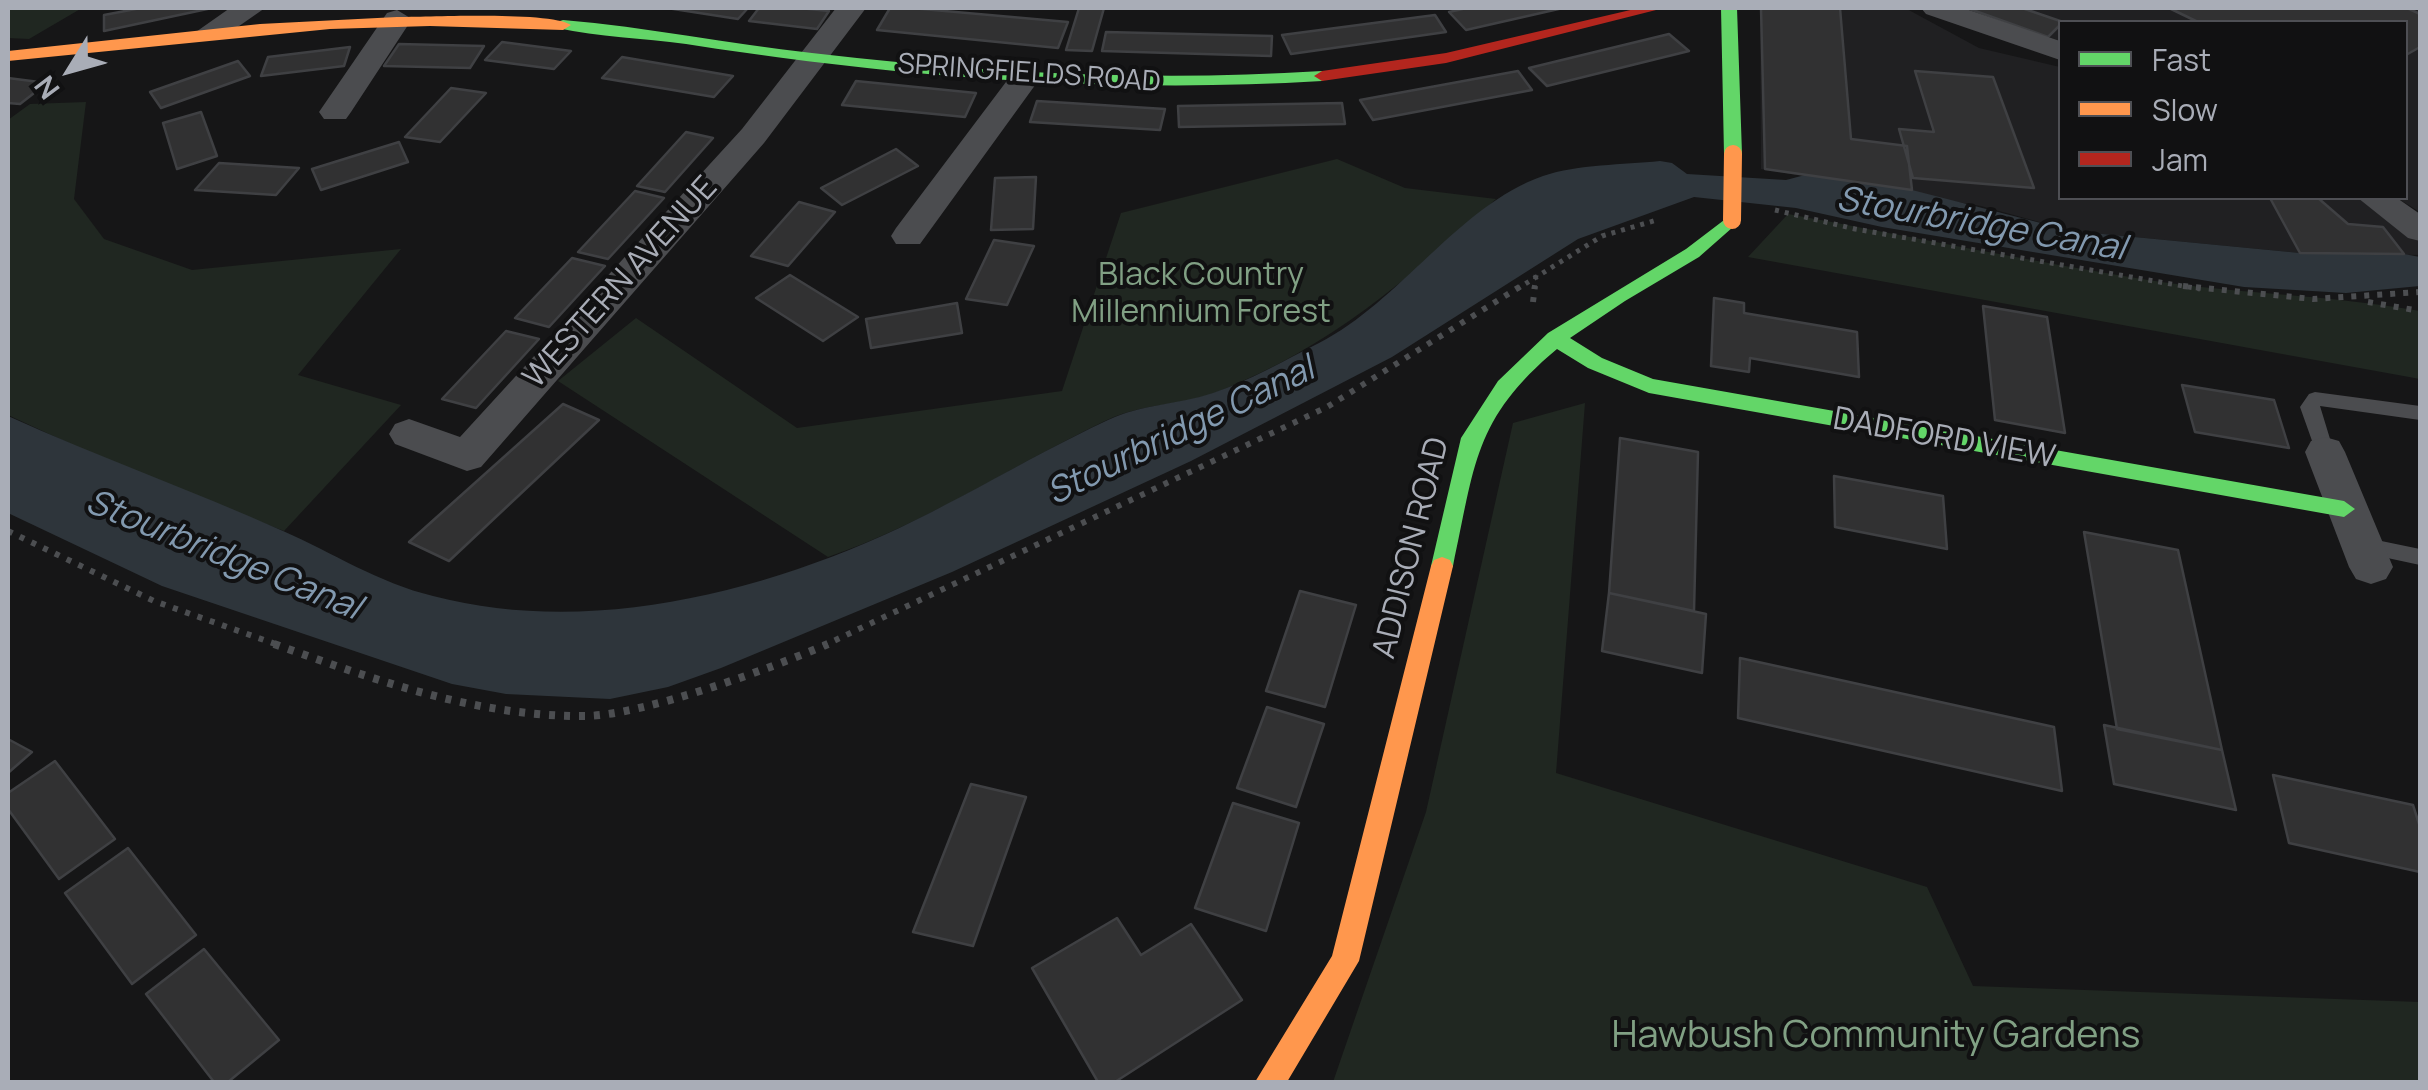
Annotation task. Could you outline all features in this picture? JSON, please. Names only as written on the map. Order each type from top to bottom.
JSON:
[{"type":"street","points":[[208,34],[250,8]]},
{"type":"street","points":[[811,58],[851,8]]},
{"type":"street","name":"SPRINGFIELDS ROAD","points":[[8,56],[88,53],[208,34],[396,19],[600,27],[811,58],[1026,77],[1212,86],[1351,74],[1446,58],[1656,8]]},
{"type":"street","name":"ADDISON ROAD","points":[[1270,1082],[1346,961],[1476,428],[1496,392],[1555,338],[1714,240],[1732,220],[1729,8]]},
{"type":"street","points":[[1936,8],[2058,50]]},
{"type":"street","points":[[335,112],[396,19]]},
{"type":"street","name":"WESTERN AVENUE","points":[[409,434],[468,456],[753,136],[811,58]]},
{"type":"street","points":[[908,236],[1026,77]]},
{"type":"street","points":[[2378,200],[2420,230]]},
{"type":"street","name":"DADFORD VIEW","points":[[1555,338],[1595,363],[1649,386],[2358,540]]},
{"type":"street","points":[[2325,452],[2358,540]]},
{"type":"lane","points":[[2325,452],[2308,407],[2316,399],[2420,413]]},
{"type":"lane","points":[[2358,540],[2420,558]]},
{"type":"path","points":[[1762,206],[2146,280],[2272,297],[2362,301],[2420,312]]},
{"type":"path","points":[[8,531],[154,601],[360,676],[480,708],[588,716],[634,708],[824,646],[1140,497],[1327,406],[1602,236],[1672,216]]},
{"type":"path","points":[[2362,301],[2420,292]]},
{"type":"shaded area","points":[[1760,8],[1905,8],[1979,48],[2058,67],[2058,200],[2362,200],[2420,240],[2420,255],[2300,253],[2072,231],[1981,206],[1761,169]]},
{"type":"shaded area","points":[[1967,8],[2420,8],[2420,212],[2400,200],[2408,200],[2408,20],[2058,20],[2058,40]]},
{"type":"green space","points":[[8,8],[82,8],[29,39],[8,38]]},
{"type":"green space","points":[[86,102],[74,199],[104,239],[192,270],[401,249],[298,375],[401,405],[284,531],[127,470],[8,415],[8,120],[30,104]]},
{"type":"green space","name":"Black Country Millennium Forest","points":[[1337,159],[1405,188],[1496,199],[1399,284],[1296,354],[1217,392],[1134,410],[1107,420],[935,511],[828,557],[558,381],[636,318],[797,428],[1062,391],[1121,213]]},
{"type":"green space","points":[[1788,214],[2148,280],[2420,311],[2420,379],[1748,257]]},
{"type":"green space","name":"Hawbush Community Gardens","points":[[1585,403],[1556,773],[1927,887],[1973,986],[2420,1002],[2420,1082],[1333,1082],[1426,812],[1513,423]]},
{"type":"water","name":"Stourbridge Canal","points":[[1672,163],[1687,174],[1786,180],[1805,175],[1912,190],[2072,231],[2300,253],[2404,254],[2420,257],[2420,286],[2346,293],[2244,287],[1882,227],[1796,208],[1694,197],[1578,239],[1392,357],[1191,461],[952,572],[721,668],[668,687],[610,699],[506,694],[452,684],[162,586],[8,513],[8,416],[249,516],[375,576],[433,596],[538,611],[591,611],[697,597],[849,550],[1108,420],[1213,393],[1267,370],[1349,325],[1456,231],[1512,190],[1557,172]]},
{"type":"building","points":[[141,8],[212,8],[104,31],[104,15]]},
{"type":"building","points":[[667,8],[748,8],[738,19]]},
{"type":"building","points":[[759,8],[829,11],[817,29],[749,21]]},
{"type":"building","points":[[890,8],[1068,22],[1058,48],[877,30]]},
{"type":"building","points":[[1079,8],[1104,8],[1092,51],[1066,50]]},
{"type":"building","points":[[1467,8],[1563,8],[1466,30],[1449,12]]},
{"type":"building","points":[[1761,8],[1840,8],[1851,139],[1907,146],[1912,190],[1765,169]]},
{"type":"building","points":[[1967,8],[2022,8],[2058,20],[2058,27],[2048,37]]},
{"type":"building","points":[[2169,8],[2407,8],[2420,14],[2420,47],[2408,54],[2408,20],[2194,20]]},
{"type":"building","points":[[1435,15],[1446,32],[1291,54],[1282,35]]},
{"type":"building","points":[[1106,32],[1272,36],[1271,56],[1102,51]]},
{"type":"building","points":[[1669,34],[1689,51],[1547,86],[1529,68]]},
{"type":"building","points":[[502,42],[571,51],[554,69],[485,60]]},
{"type":"building","points":[[399,44],[484,46],[470,68],[384,66]]},
{"type":"building","points":[[350,47],[344,66],[261,76],[268,57]]},
{"type":"building","points":[[622,57],[733,76],[714,97],[602,78]]},
{"type":"building","points":[[238,61],[250,76],[161,108],[150,92]]},
{"type":"building","points":[[1518,71],[1532,90],[1373,120],[1360,100]]},
{"type":"building","points":[[1915,71],[1993,77],[2034,188],[1913,178],[1899,129],[1934,132]]},
{"type":"building","points":[[8,78],[47,83],[20,104],[8,103]]},
{"type":"building","points":[[856,81],[976,93],[965,117],[842,105]]},
{"type":"building","points":[[451,88],[486,93],[440,142],[405,137]]},
{"type":"building","points":[[1037,101],[1165,109],[1160,130],[1030,122]]},
{"type":"building","points":[[1342,103],[1345,124],[1179,127],[1178,106]]},
{"type":"building","points":[[201,112],[217,156],[177,169],[163,123]]},
{"type":"building","points":[[686,132],[713,138],[665,192],[637,186]]},
{"type":"building","points":[[399,142],[408,162],[321,190],[312,169]]},
{"type":"building","points":[[896,149],[918,166],[842,205],[821,188]]},
{"type":"building","points":[[219,163],[299,168],[276,195],[195,190]]},
{"type":"building","points":[[1036,177],[1033,229],[991,230],[995,178]]},
{"type":"building","points":[[635,191],[664,198],[608,259],[578,252]]},
{"type":"building","points":[[2271,200],[2320,200],[2348,224],[2383,227],[2404,254],[2300,253]]},
{"type":"building","points":[[799,202],[835,212],[788,266],[751,256]]},
{"type":"building","points":[[994,240],[1034,246],[1007,305],[966,299]]},
{"type":"building","points":[[572,258],[605,266],[549,327],[515,318]]},
{"type":"building","points":[[790,275],[858,317],[823,341],[756,298]]},
{"type":"building","points":[[1714,298],[1744,303],[1744,313],[1857,332],[1859,377],[1750,358],[1749,372],[1711,366]]},
{"type":"building","points":[[957,303],[962,333],[871,348],[866,319]]},
{"type":"building","points":[[1983,306],[2047,317],[2065,433],[1995,420]]},
{"type":"building","points":[[506,331],[539,339],[476,408],[442,399]]},
{"type":"building","points":[[2182,385],[2274,400],[2289,448],[2195,432]]},
{"type":"building","points":[[563,404],[599,420],[449,561],[409,542]]},
{"type":"building","points":[[1620,438],[1698,452],[1694,611],[1609,593]]},
{"type":"building","points":[[1834,476],[1943,496],[1947,549],[1835,527]]},
{"type":"building","points":[[2084,532],[2178,550],[2222,750],[2117,729]]},
{"type":"building","points":[[1300,591],[1356,605],[1325,707],[1266,691]]},
{"type":"building","points":[[1609,593],[1706,614],[1702,673],[1602,651]]},
{"type":"building","points":[[1740,658],[2054,727],[2062,791],[1738,718]]},
{"type":"building","points":[[1267,707],[1324,724],[1296,807],[1237,788]]},
{"type":"building","points":[[2104,725],[2222,750],[2236,810],[2114,784]]},
{"type":"building","points":[[8,739],[32,752],[8,773]]},
{"type":"building","points":[[55,761],[115,839],[59,879],[8,809],[8,793]]},
{"type":"building","points":[[2273,775],[2413,805],[2420,827],[2420,872],[2289,843]]},
{"type":"building","points":[[971,784],[1026,797],[973,946],[913,932]]},
{"type":"building","points":[[1233,803],[1299,823],[1266,931],[1195,908]]},
{"type":"building","points":[[128,848],[196,935],[132,984],[65,893]]},
{"type":"building","points":[[1117,918],[1141,955],[1191,924],[1242,1000],[1115,1082],[1098,1082],[1032,968]]},
{"type":"building","points":[[204,949],[279,1040],[228,1082],[214,1082],[146,994]]},
{"type":"traffic: fast","points":[[1729,8],[1733,154]]},
{"type":"traffic: fast","points":[[563,25],[812,58],[1003,76],[1194,82],[1322,76]]},
{"type":"traffic: fast","points":[[1442,566],[1472,438],[1506,386],[1578,322],[1693,253],[1732,220]]},
{"type":"traffic: fast","points":[[1555,338],[1595,363],[1649,386],[2344,509]]},
{"type":"traffic: slow","points":[[8,56],[330,24],[430,21],[563,25]]},
{"type":"traffic: slow","points":[[1732,220],[1733,154]]},
{"type":"traffic: slow","points":[[1270,1082],[1345,961],[1442,566]]},
{"type":"traffic: jam","points":[[1322,76],[1446,58],[1656,8]]}]
